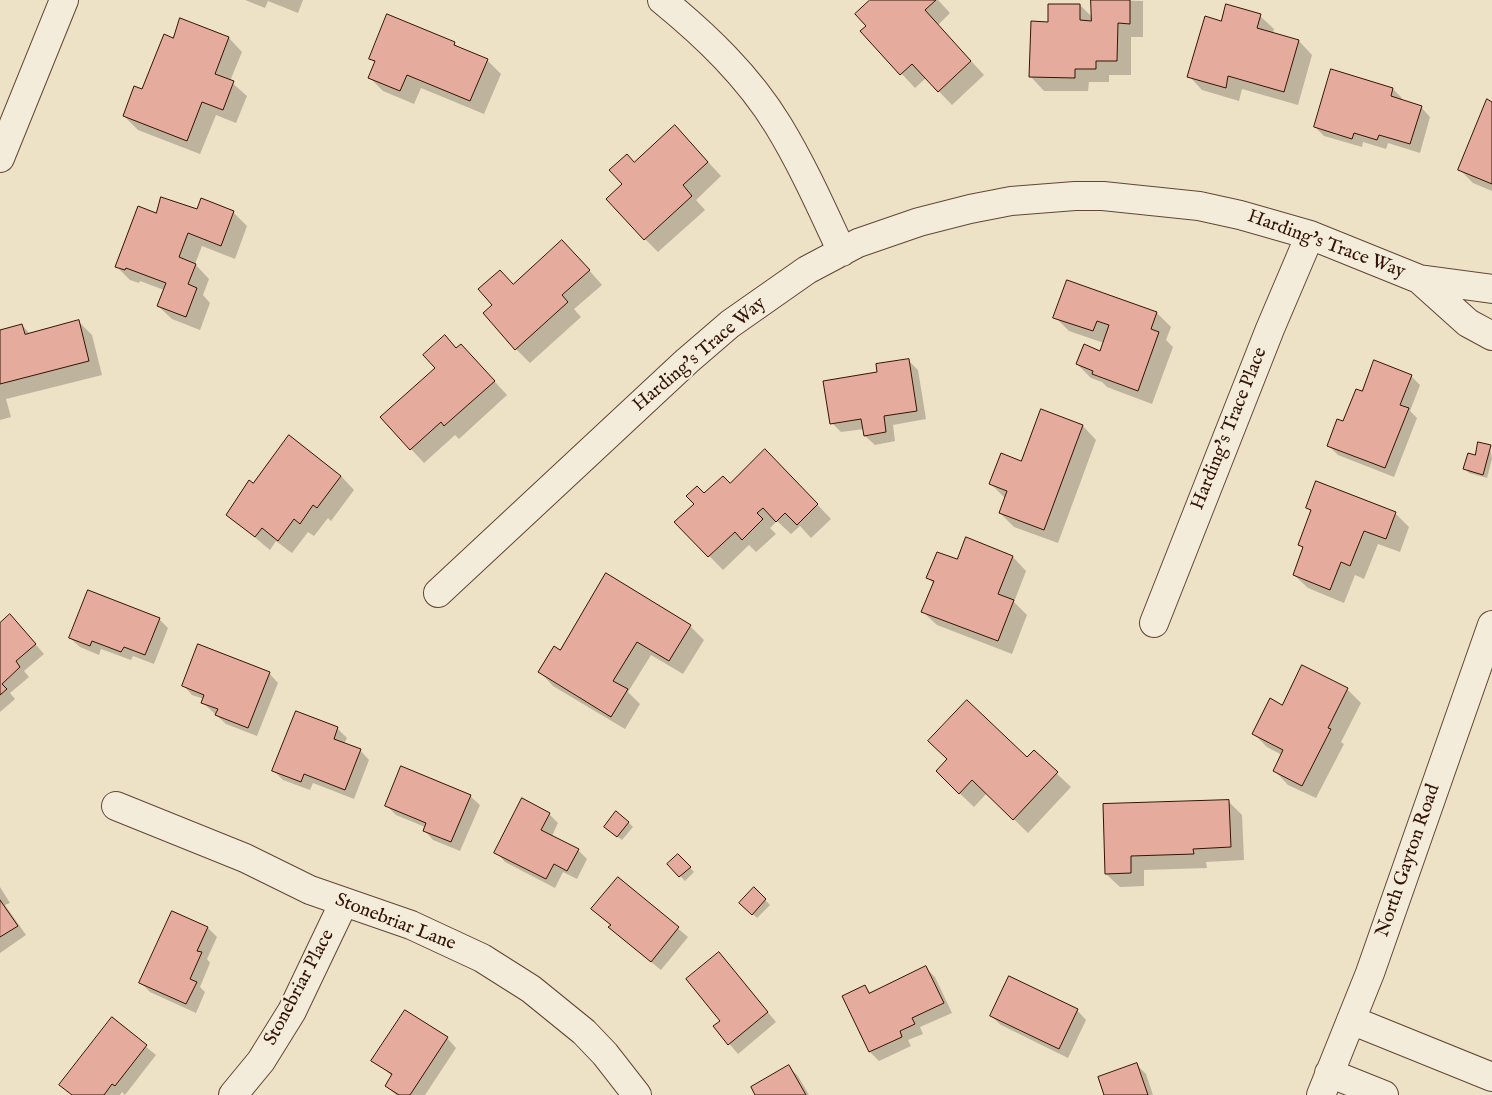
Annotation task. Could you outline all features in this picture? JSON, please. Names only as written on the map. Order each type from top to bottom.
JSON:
[{"type":"street","points":[[0,158],[64,0]]},
{"type":"street","points":[[662,0],[717,49],[748,83],[778,124],[805,172],[842,252]]},
{"type":"street","name":"Harding's Trace Way","points":[[438,593],[687,360],[730,324],[807,270],[858,243],[920,222],[1011,201],[1075,196],[1103,196],[1199,206],[1240,215],[1310,235],[1419,279],[1492,289]]},
{"type":"street","name":"Harding's Trace Place","points":[[1154,623],[1266,338],[1310,235]]},
{"type":"street","name":"Harding's Trace Way","points":[[1419,279],[1468,323],[1492,336]]},
{"type":"street","name":"North Gayton Road","points":[[1325,1084],[1370,973],[1492,625]]},
{"type":"street","name":"Stonebriar Lane","points":[[116,806],[245,858],[310,890],[412,925],[482,958],[531,989],[584,1032],[605,1054],[637,1095]]},
{"type":"street","name":"Stonebriar Place","points":[[233,1095],[260,1061],[292,1011],[344,902]]},
{"type":"street","points":[[1351,1020],[1492,1077]]},
{"type":"street","points":[[1325,1084],[1384,1095]]},
{"type":"building","points":[[870,0],[936,0],[925,10],[971,61],[938,92],[912,64],[900,75],[860,31],[866,26],[855,14]]},
{"type":"building","points":[[1091,0],[1130,0],[1130,24],[1118,23],[1117,61],[1096,61],[1096,69],[1075,69],[1075,78],[1029,77],[1031,21],[1048,22],[1048,4],[1080,4],[1080,20],[1091,21]]},
{"type":"building","points":[[1226,4],[1261,14],[1257,28],[1299,40],[1284,92],[1228,76],[1226,88],[1187,77],[1205,16],[1221,21]]},
{"type":"building","points":[[387,14],[455,42],[454,45],[488,59],[470,101],[407,75],[400,91],[368,78],[375,61],[369,59]]},
{"type":"building","points":[[180,18],[229,37],[215,74],[234,81],[223,110],[202,102],[187,141],[123,116],[134,86],[142,89],[164,34],[173,38]]},
{"type":"building","points":[[1331,69],[1393,88],[1391,96],[1422,106],[1410,144],[1379,135],[1377,140],[1354,133],[1352,139],[1314,127]]},
{"type":"building","points":[[1487,99],[1492,102],[1492,184],[1458,170]]},
{"type":"building","points":[[675,125],[708,162],[683,185],[692,196],[644,240],[606,199],[622,184],[609,170],[627,154],[634,162]]},
{"type":"building","points":[[161,197],[197,209],[201,198],[234,211],[221,246],[188,233],[179,257],[196,264],[188,284],[197,288],[186,317],[157,306],[166,283],[126,268],[125,270],[115,267],[138,206],[156,213]]},
{"type":"building","points":[[562,240],[590,270],[562,295],[568,302],[515,350],[483,313],[492,305],[478,289],[500,270],[513,284]]},
{"type":"building","points":[[1067,280],[1157,312],[1151,329],[1159,332],[1138,391],[1092,374],[1093,371],[1076,364],[1084,344],[1100,351],[1109,325],[1097,321],[1093,331],[1053,318]]},
{"type":"building","points":[[79,320],[89,361],[0,384],[0,330],[22,324],[25,334]]},
{"type":"building","points":[[445,335],[456,348],[461,344],[495,381],[444,426],[441,422],[410,450],[380,417],[435,368],[423,355]]},
{"type":"building","points":[[909,359],[917,411],[884,416],[886,432],[864,436],[861,419],[830,424],[823,381],[877,372],[876,364]]},
{"type":"building","points":[[1374,360],[1412,375],[1400,405],[1409,408],[1385,468],[1327,446],[1337,419],[1343,421],[1356,389],[1362,391]]},
{"type":"building","points":[[1041,409],[1083,425],[1044,530],[999,513],[1007,491],[989,484],[1001,453],[1021,461]]},
{"type":"building","points":[[289,435],[341,476],[317,508],[313,505],[300,524],[294,519],[278,541],[262,528],[255,537],[226,515],[249,480],[253,483]]},
{"type":"building","points":[[1478,442],[1491,445],[1483,475],[1463,469],[1468,453],[1475,455]]},
{"type":"building","points":[[765,449],[818,504],[797,525],[785,513],[776,522],[763,508],[757,513],[763,519],[742,540],[735,532],[708,557],[674,522],[694,504],[686,496],[697,486],[704,493],[723,476],[730,483]]},
{"type":"building","points":[[1316,481],[1396,512],[1386,539],[1364,531],[1350,566],[1341,562],[1330,590],[1293,575],[1303,547],[1298,545],[1311,510],[1306,508]]},
{"type":"building","points":[[966,537],[1013,556],[998,594],[1014,600],[998,641],[921,612],[934,581],[926,578],[937,552],[957,559]]},
{"type":"building","points":[[606,573],[691,625],[669,661],[637,642],[613,681],[628,689],[611,717],[538,672],[554,646],[560,650]]},
{"type":"building","points":[[88,590],[160,618],[145,655],[124,647],[121,652],[92,641],[90,646],[69,638]]},
{"type":"building","points":[[10,614],[36,644],[16,661],[20,667],[2,684],[7,689],[0,695],[0,623]]},
{"type":"building","points":[[198,644],[270,672],[248,728],[215,715],[218,709],[201,703],[204,695],[182,686]]},
{"type":"building","points":[[1302,665],[1348,688],[1328,728],[1331,729],[1302,786],[1273,771],[1283,750],[1252,734],[1270,698],[1282,705]]},
{"type":"building","points":[[967,700],[1027,757],[1034,750],[1058,772],[1013,820],[972,780],[959,794],[936,771],[947,759],[928,741]]},
{"type":"building","points":[[296,711],[338,727],[334,739],[361,749],[345,790],[304,774],[301,782],[272,771]]},
{"type":"building","points":[[401,766],[471,795],[451,842],[423,831],[426,823],[385,806]]},
{"type":"building","points":[[522,798],[550,813],[541,830],[579,849],[567,871],[554,864],[546,879],[494,853]]},
{"type":"building","points":[[1229,800],[1231,847],[1193,849],[1194,854],[1131,856],[1131,873],[1105,874],[1103,804]]},
{"type":"building","points":[[616,811],[629,822],[617,837],[604,827]]},
{"type":"building","points":[[678,854],[691,867],[679,877],[667,864]]},
{"type":"building","points":[[618,877],[679,927],[651,962],[608,927],[611,925],[591,909]]},
{"type":"building","points":[[754,887],[766,899],[752,915],[739,903]]},
{"type":"building","points":[[0,900],[18,926],[0,937]]},
{"type":"building","points":[[172,911],[208,927],[197,951],[202,952],[190,979],[197,982],[186,1004],[139,983]]},
{"type":"building","points":[[719,952],[768,1012],[728,1045],[713,1026],[720,1021],[686,979]]},
{"type":"building","points":[[926,966],[944,1003],[912,1018],[915,1024],[900,1031],[902,1037],[869,1052],[842,996],[865,985],[869,993]]},
{"type":"building","points":[[1009,976],[1078,1009],[1059,1049],[990,1016]]},
{"type":"building","points":[[405,1010],[448,1037],[410,1095],[399,1095],[385,1086],[392,1074],[371,1061]]},
{"type":"building","points":[[112,1017],[147,1045],[115,1086],[112,1084],[104,1095],[72,1095],[59,1085]]},
{"type":"building","points":[[1137,1063],[1148,1095],[1104,1095],[1098,1077]]},
{"type":"building","points":[[789,1065],[806,1095],[755,1095],[751,1087]]}]
